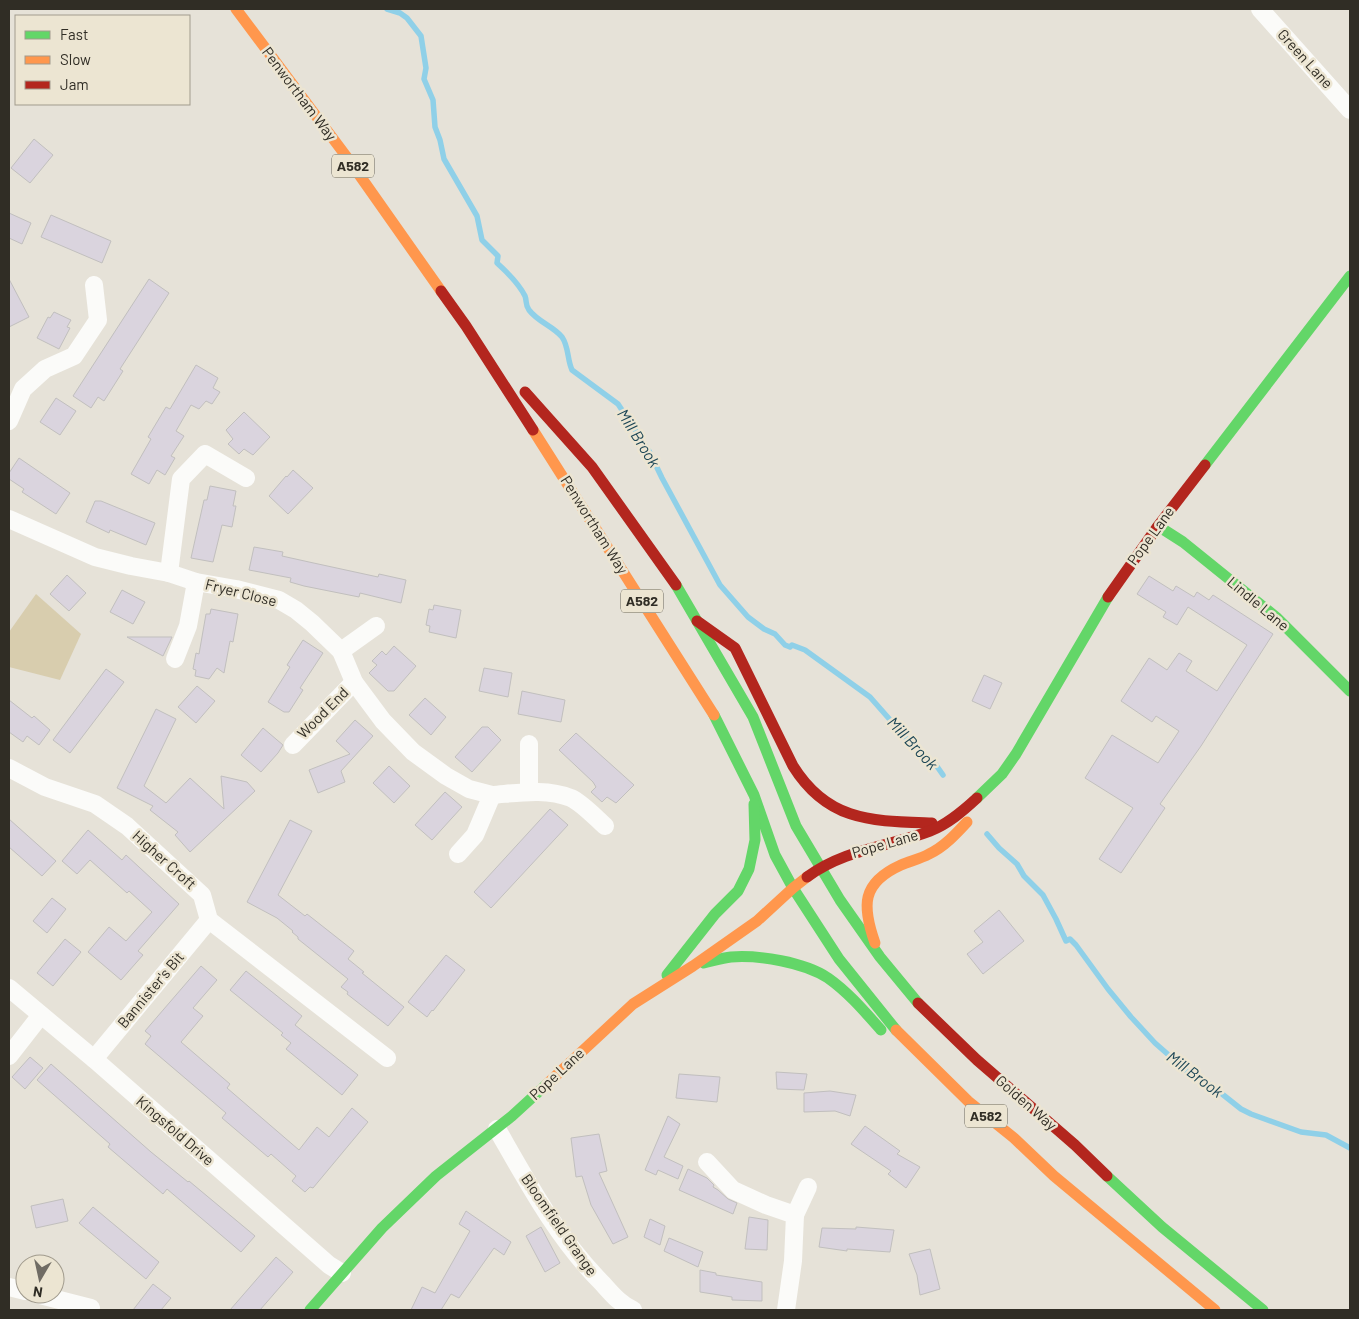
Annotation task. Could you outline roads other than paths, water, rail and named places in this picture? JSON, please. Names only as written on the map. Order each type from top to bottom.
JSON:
[{"type":"main road","name":"Penwortham Way","points":[[236,9],[346,156],[466,326],[706,700],[730,744],[754,795],[775,855],[793,888]]},
{"type":"main road","name":"Pope Lane","points":[[310,1310],[382,1228],[436,1176],[497,1129],[633,1004],[757,921],[793,888],[821,866],[847,855],[931,831],[957,816],[983,793],[1002,774],[1016,754],[1104,602],[1158,526],[1350,276]]},
{"type":"main road","name":"Penwortham Way","points":[[466,326],[592,467],[681,592],[753,717],[796,826],[821,866]]},
{"type":"main road","name":"Lindle Lane","points":[[1158,526],[1183,542],[1276,617],[1350,691]]},
{"type":"main road","points":[[698,621],[735,648],[792,766],[821,800],[855,816],[878,820],[946,823]]},
{"type":"main road","points":[[880,957],[870,932],[865,910],[868,892],[877,878],[901,865],[927,856],[954,835],[971,817],[983,793]]},
{"type":"main road","points":[[658,986],[715,914],[738,891],[748,869],[755,840],[754,795]]},
{"type":"main road","name":"Golden Way","points":[[821,866],[840,900],[880,957],[925,1010],[977,1060],[1075,1145],[1162,1227],[1263,1310]]},
{"type":"main road","name":"A582","points":[[793,888],[839,959],[901,1036],[968,1101],[1014,1138],[1054,1176],[1214,1310]]},
{"type":"main road","points":[[692,966],[733,957],[763,959],[798,966],[828,978],[857,1003],[946,1095],[976,1119],[1014,1138]]},
{"type":"street","name":"Green Lane","points":[[1260,9],[1350,110]]},
{"type":"street","points":[[9,421],[23,389],[45,369],[74,356],[98,320],[94,285]]},
{"type":"street","points":[[169,574],[181,478],[205,454],[246,478]]},
{"type":"street","name":"Fryer Close","points":[[9,519],[95,557],[279,600],[302,614],[342,651],[354,682],[383,721],[414,752],[461,785],[492,795]]},
{"type":"street","points":[[175,659],[188,626],[196,582]]},
{"type":"street","points":[[342,651],[376,626]]},
{"type":"street","name":"Wood End","points":[[292,745],[354,682]]},
{"type":"street","points":[[530,744],[530,791]]},
{"type":"street","name":"Higher Croft","points":[[9,768],[45,787],[95,804],[127,826],[202,895],[209,920]]},
{"type":"street","points":[[458,854],[475,835],[492,795],[530,791],[551,793],[572,799],[605,826]]},
{"type":"street","points":[[209,920],[388,1058]]},
{"type":"street","name":"Bannister's Bit","points":[[94,1059],[209,920]]},
{"type":"street","name":"Kingsfold Drive","points":[[9,988],[94,1059],[329,1265],[342,1273]]},
{"type":"street","points":[[9,1056],[41,1015]]},
{"type":"street","name":"Bloomfield Grange","points":[[497,1129],[534,1193],[584,1265],[625,1308]]},
{"type":"street","points":[[707,1162],[733,1190],[766,1205],[795,1215]]},
{"type":"street","points":[[786,1310],[793,1261],[795,1215],[808,1187]]},
{"type":"street","points":[[65,1301],[91,1308]]},
{"type":"waterway","name":"Mill Brook","points":[[387,9],[400,13],[407,18],[421,36],[426,68],[424,79],[433,100],[435,127],[444,159],[477,216],[482,240],[498,256],[497,263],[520,287],[529,310],[562,337],[566,345],[572,370],[618,404],[649,451],[720,585],[748,617],[764,629],[775,634],[785,645],[790,647],[792,645],[805,650],[870,697],[914,747],[936,765],[943,775]]},
{"type":"waterway","name":"Mill Brook","points":[[987,834],[1017,864],[1024,876],[1043,895],[1066,941],[1070,939],[1076,945],[1131,1017],[1155,1043],[1188,1072],[1212,1086],[1241,1109],[1251,1114],[1301,1132],[1326,1135],[1350,1148]]}]
